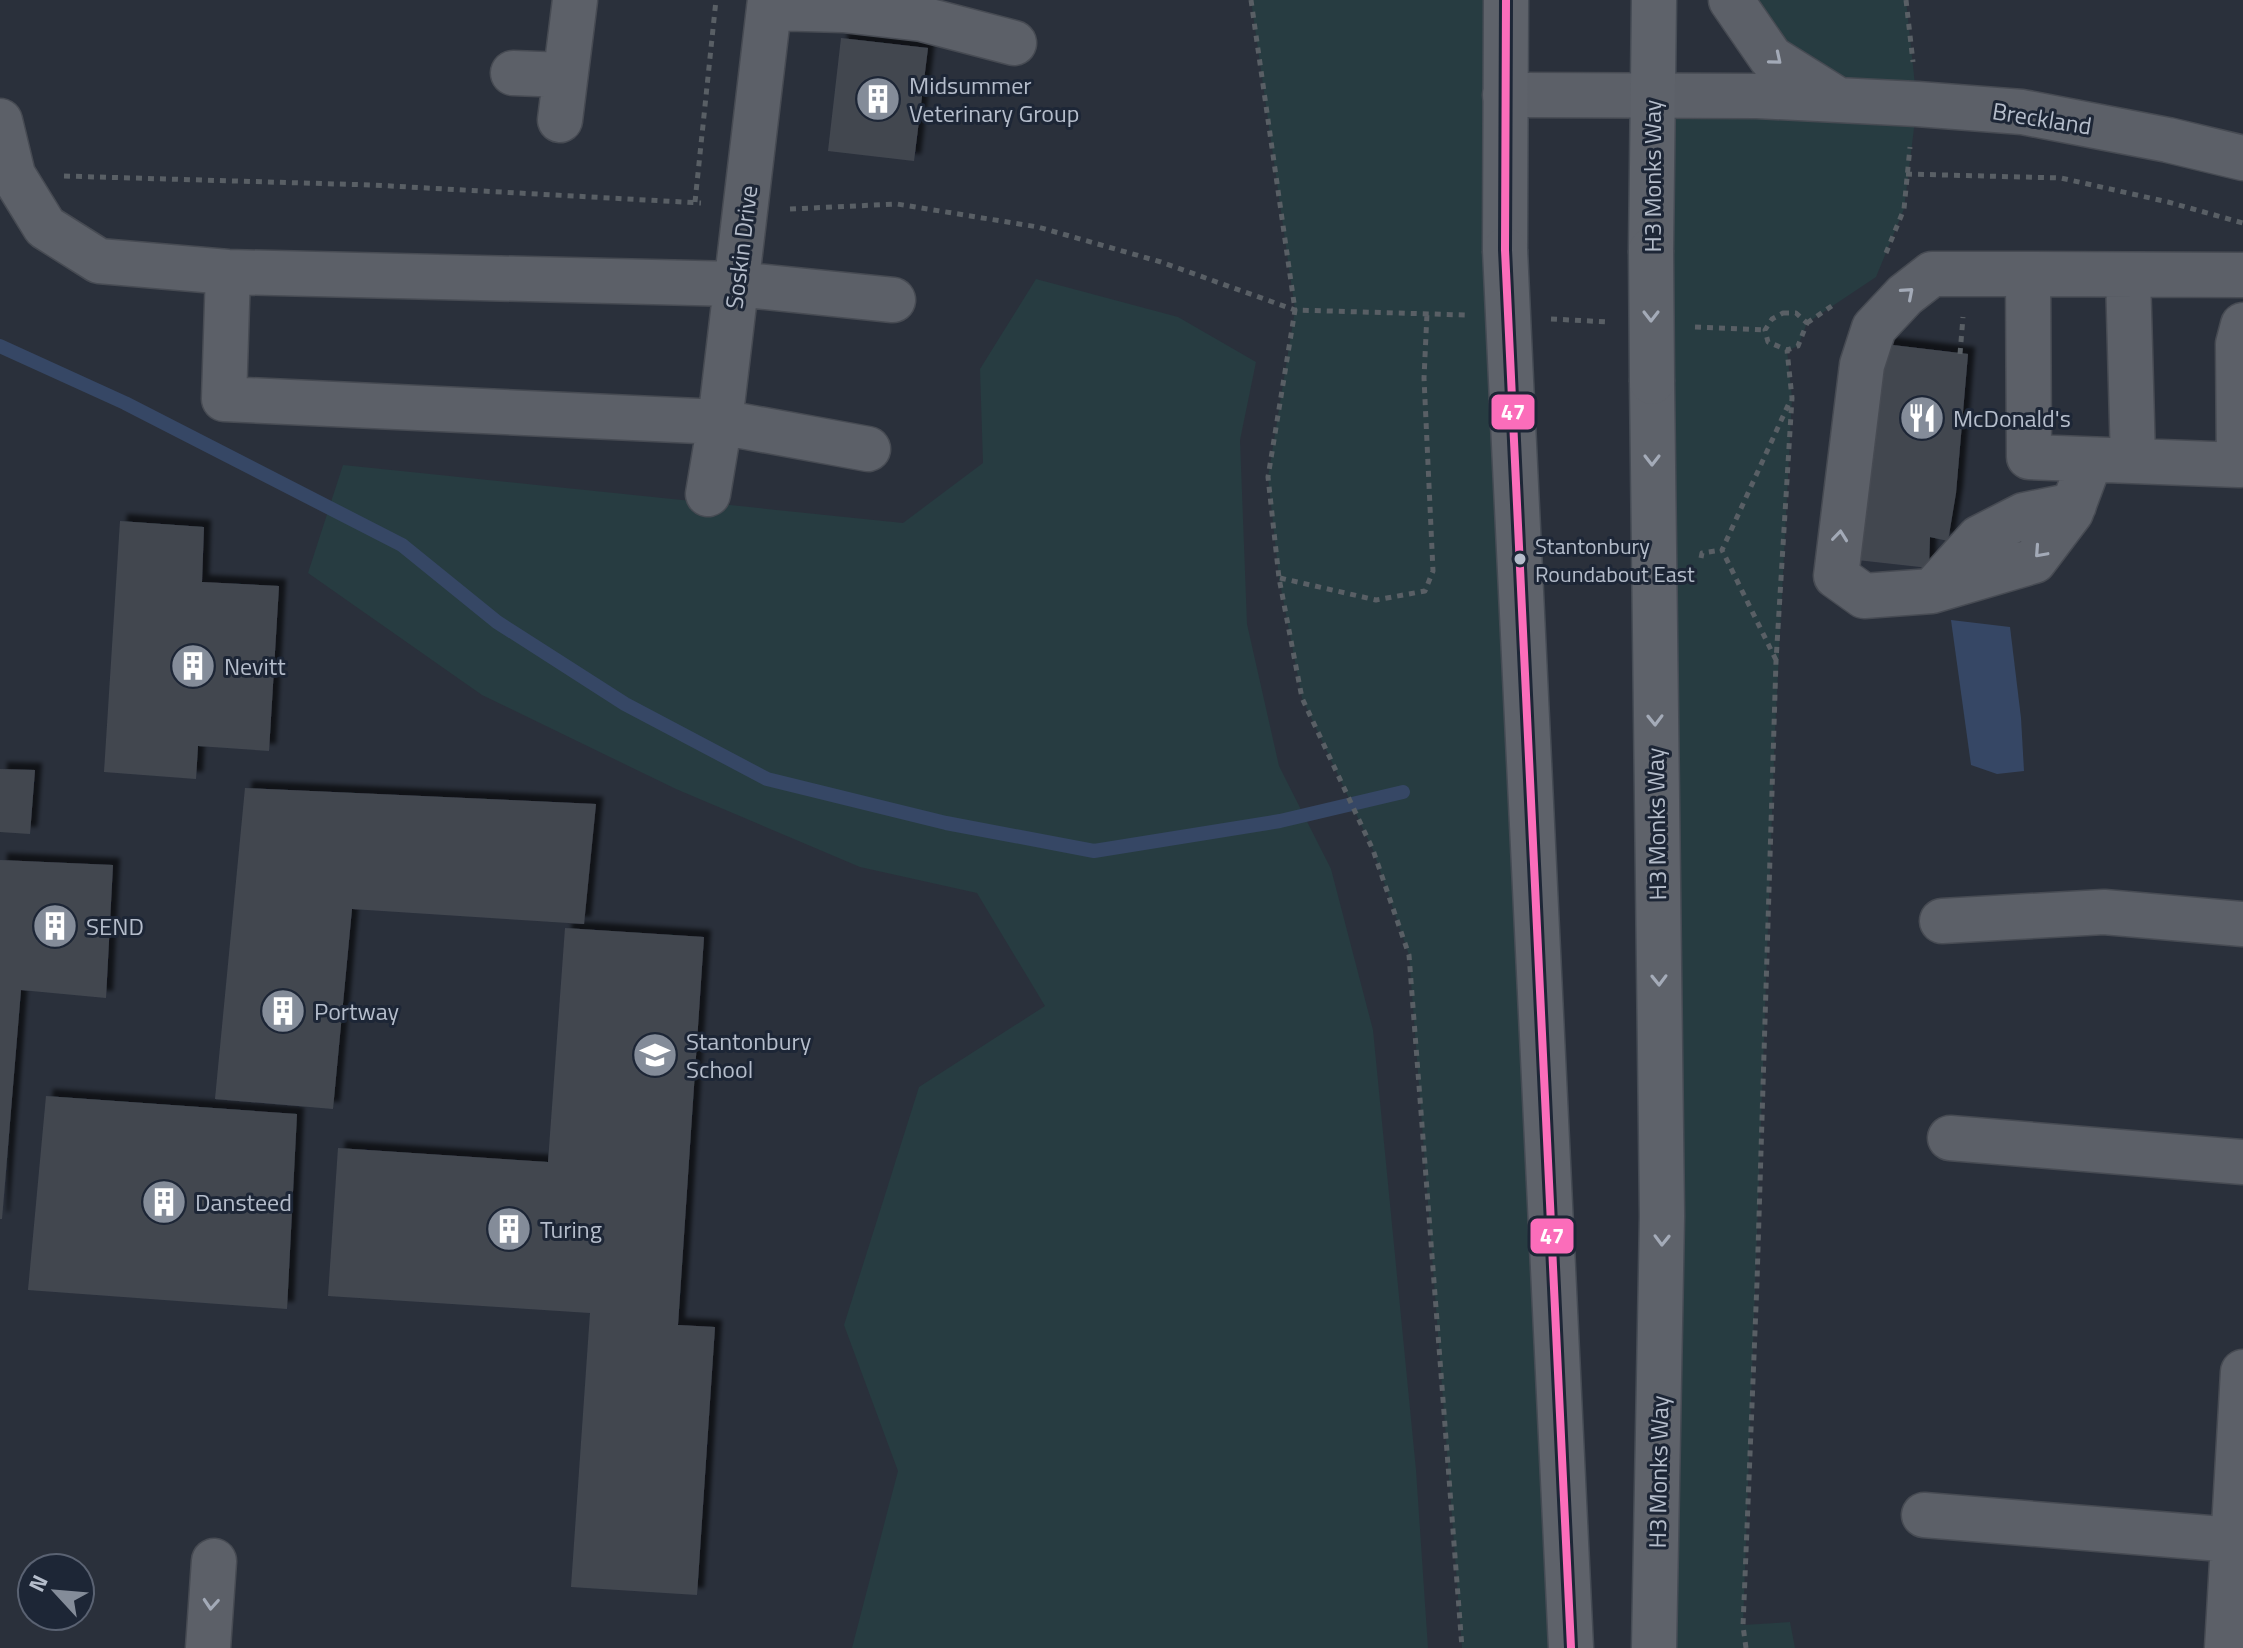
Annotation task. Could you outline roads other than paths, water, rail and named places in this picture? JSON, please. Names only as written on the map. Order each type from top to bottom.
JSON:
[{"type":"main road","name":"H3 Monks Way","points":[[1654,0],[1651,250],[1662,1216],[1654,1648]]},
{"type":"main road","points":[[1505,5],[1505,250],[1571,1648]]},
{"type":"street","points":[[560,120],[575,0]]},
{"type":"street","points":[[1731,0],[1771,58],[1838,101]]},
{"type":"street","points":[[770,4],[922,19],[1014,43]]},
{"type":"street","name":"Soskin Drive","points":[[708,494],[720,422],[770,4]]},
{"type":"street","points":[[513,73],[565,75]]},
{"type":"street","name":"Breckland","points":[[1505,95],[1757,96],[2022,112],[2243,158]]},
{"type":"street","points":[[0,121],[13,175],[45,227],[99,261],[228,272],[736,284],[893,300]]},
{"type":"street","points":[[228,272],[224,399],[720,422],[868,449]]},
{"type":"street","points":[[2128,275],[2112,460],[2074,505],[2034,561],[1932,591],[1864,596],[1836,576],[1862,365],[1874,328],[1905,295],[1932,274],[2243,275]]},
{"type":"street","points":[[2028,274],[2029,457],[2241,465],[2238,344],[2243,325]]},
{"type":"street","points":[[1942,921],[2104,912],[2243,924]]},
{"type":"street","points":[[1950,1138],[2243,1162]]},
{"type":"street","points":[[2227,1648],[2243,1372]]},
{"type":"street","points":[[1924,1515],[2234,1540]]},
{"type":"street","points":[[208,1648],[214,1561]]},
{"type":"water","points":[[1951,620],[2010,627],[2024,771],[1997,774],[1971,765]]},
{"type":"waterway","points":[[0,346],[125,403],[402,545],[497,622],[625,704],[767,779],[946,823],[1094,851],[1280,821],[1403,792]]},
{"type":"place","name":"Midsummer Veterinary Group","points":[[878,99]]},
{"type":"place","name":"McDonald's","points":[[1922,418]]},
{"type":"place","name":"Stantonbury Roundabout East","points":[[1520,559]]},
{"type":"place","name":"Nevitt","points":[[193,666]]},
{"type":"place","name":"SEND","points":[[55,926]]},
{"type":"place","name":"Portway","points":[[283,1011]]},
{"type":"place","name":"Stantonbury School","points":[[655,1055]]},
{"type":"place","name":"Dansteed","points":[[164,1202]]},
{"type":"place","name":"Turing","points":[[509,1229]]}]
